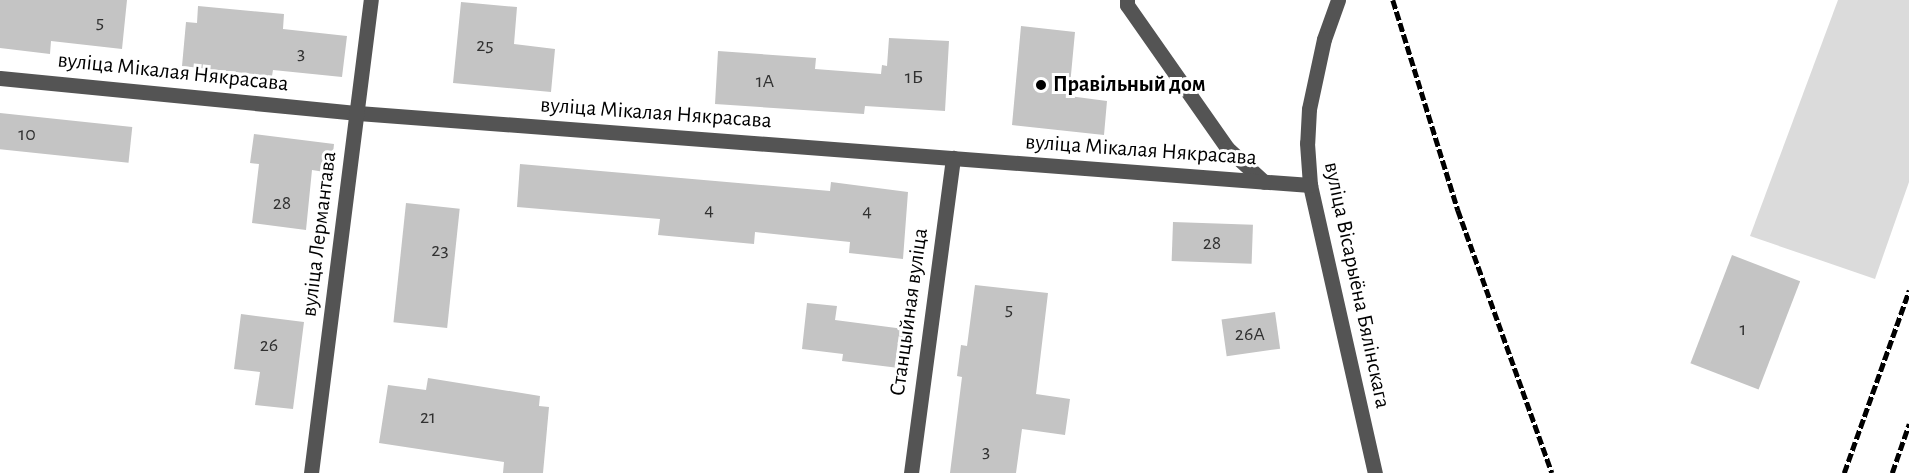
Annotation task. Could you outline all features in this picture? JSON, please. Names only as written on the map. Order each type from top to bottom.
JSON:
[{"type":"street","name":"вуліца Лермантава","points":[[311,473],[358,113],[370,0]]},
{"type":"street","points":[[1127,0],[1127,5],[1227,148],[1264,182]]},
{"type":"street","name":"вуліца Вісарыёна Бялінскага","points":[[1338,0],[1324,39],[1309,109],[1307,143],[1310,185],[1375,473]]},
{"type":"street","name":"вуліца Мікалая Някрасава","points":[[0,78],[358,113],[1310,185]]},
{"type":"street","name":"Станцыйная вуліца","points":[[911,473],[953,158]]},
{"type":"shaded area","points":[[1838,0],[1909,0],[1909,182],[1875,279],[1750,236]]},
{"type":"building","points":[[0,0],[127,0],[122,49],[51,41],[50,54],[0,48]]},
{"type":"building","points":[[461,2],[517,7],[514,44],[555,49],[551,92],[453,83]]},
{"type":"building","points":[[198,6],[284,14],[283,29],[347,36],[342,77],[273,70],[272,76],[182,66],[186,22],[197,23]]},
{"type":"building","points":[[1021,26],[1075,32],[1069,96],[1107,101],[1104,135],[1012,125]]},
{"type":"building","points":[[889,38],[949,41],[945,111],[865,106],[864,114],[715,104],[718,51],[816,58],[815,69],[881,74],[882,65],[887,66]]},
{"type":"building","points":[[0,113],[132,127],[129,163],[0,149]]},
{"type":"building","points":[[254,134],[334,144],[331,173],[312,170],[306,230],[252,223],[259,164],[250,163]]},
{"type":"building","points":[[520,164],[830,191],[831,182],[908,192],[903,259],[849,253],[850,242],[755,232],[754,244],[658,235],[660,219],[517,207]]},
{"type":"building","points":[[406,203],[460,209],[447,328],[393,322]]},
{"type":"building","points":[[1173,222],[1253,225],[1252,264],[1172,261]]},
{"type":"building","points":[[1732,255],[1800,281],[1759,389],[1690,363]]},
{"type":"building","points":[[975,285],[1048,293],[1036,394],[1070,399],[1065,435],[1022,429],[1016,473],[950,473],[962,377],[957,376],[961,345],[967,346]]},
{"type":"building","points":[[807,303],[837,306],[835,320],[904,329],[899,368],[842,361],[843,354],[802,349]]},
{"type":"building","points":[[1275,312],[1280,349],[1227,356],[1222,320]]},
{"type":"building","points":[[241,314],[304,322],[293,409],[255,405],[260,372],[234,369]]},
{"type":"building","points":[[428,378],[540,396],[539,406],[549,407],[543,473],[503,473],[504,462],[379,443],[388,385],[426,390]]},
{"type":"railway","points":[[1393,0],[1458,210],[1552,473]]},
{"type":"railway","points":[[1844,473],[1909,290]]},
{"type":"railway","points":[[1892,473],[1909,424]]},
{"type":"place","name":"Правільный дом","points":[[1041,85]]}]
